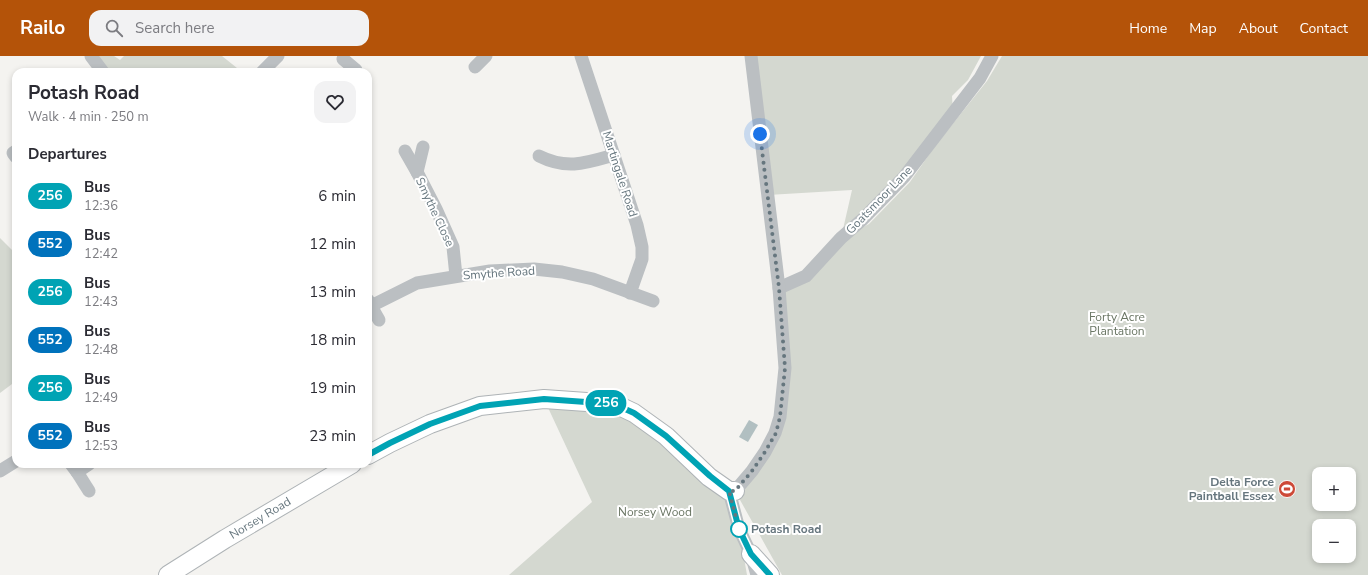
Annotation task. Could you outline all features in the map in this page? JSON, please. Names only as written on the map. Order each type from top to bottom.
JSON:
[{"type":"street","points":[[90,56],[100,68]]},
{"type":"street","points":[[266,68],[278,56]]},
{"type":"street","points":[[475,67],[486,56]]},
{"type":"street","name":"Martingale Road","points":[[581,56],[637,225],[642,247],[642,259],[630,293]]},
{"type":"street","points":[[732,491],[752,471],[776,433],[780,417],[785,368],[779,288],[751,56]]},
{"type":"street","name":"Goatsmoor Lane","points":[[779,288],[806,276],[841,238],[863,219],[904,177],[980,78],[992,56]]},
{"type":"street","points":[[343,57],[354,68]]},
{"type":"street","name":"Smythe Close","points":[[417,172],[423,147]]},
{"type":"street","name":"Smythe Close","points":[[405,151],[436,209],[453,247],[456,276]]},
{"type":"street","points":[[539,156],[550,161],[563,164],[580,164],[614,155]]},
{"type":"street","name":"Smythe Road","points":[[372,302],[417,282],[490,271],[534,269],[562,272],[593,279],[653,301]]},
{"type":"street","name":"Smythe Road","points":[[372,307],[379,320]]},
{"type":"street","points":[[372,453],[430,424],[480,406],[544,399],[614,404],[634,413],[666,436],[710,476],[732,491],[739,529],[751,554],[757,575]]},
{"type":"street","points":[[0,471],[12,464]]},
{"type":"street","points":[[74,468],[89,491]]},
{"type":"street","name":"Norsey Road","points":[[168,575],[331,469]]},
{"type":"street","points":[[751,554],[770,575]]},
{"type":"green space","points":[[91,56],[114,56],[120,60],[124,56],[222,56],[237,68],[100,68]]},
{"type":"green space","name":"Forty Acre Plantation","points":[[751,56],[981,56],[968,80],[952,96],[953,113],[843,237],[869,224],[910,182],[935,146],[987,81],[1002,56],[1368,56],[1368,575],[782,575],[735,491],[776,433],[785,368],[779,288],[806,276],[841,238],[852,190],[768,195]]},
{"type":"green space","points":[[0,238],[12,250],[12,384],[0,393]]},
{"type":"green space","name":"Norsey Wood","points":[[544,399],[615,404],[727,494],[739,529],[747,575],[509,575],[592,502]]},
{"type":"shaded area","points":[[749,420],[758,425],[748,442],[739,437]]},
{"type":"bus line","name":"256","points":[[372,453],[430,424],[480,406],[544,399],[614,404],[634,413],[666,436],[729,491],[739,529],[751,554],[770,575]]},
{"type":"place","name":"Delta Force Paintball Essex","points":[[1287,489]]},
{"type":"place","name":"Potash Road","points":[[739,529]]},
{"type":"route","points":[[739,529],[729,491],[735,491],[752,471],[776,433],[780,417],[785,368],[779,288],[760,134]]}]
